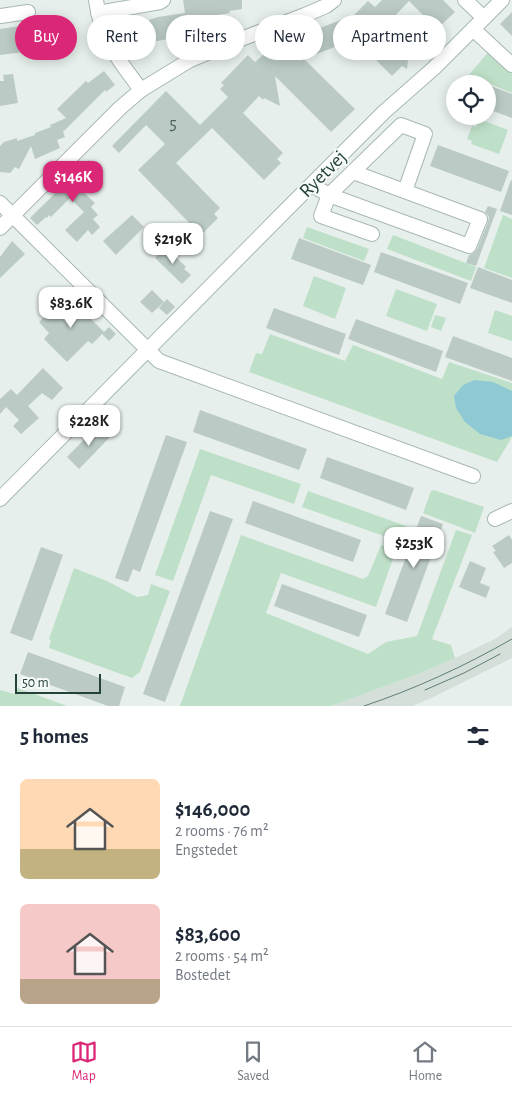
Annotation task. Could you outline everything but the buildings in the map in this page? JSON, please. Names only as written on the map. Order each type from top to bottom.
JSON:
[{"type":"street","points":[[142,90],[111,50],[103,32],[97,6],[160,2],[163,0]]},
{"type":"street","points":[[465,0],[484,18]]},
{"type":"street","name":"Ryetvej","points":[[0,499],[384,112],[434,68],[502,0]]},
{"type":"street","points":[[0,228],[120,108],[142,90],[190,60],[327,2]]},
{"type":"street","points":[[0,16],[28,12]]},
{"type":"street","points":[[473,29],[512,65]]},
{"type":"street","points":[[372,234],[321,216],[329,195],[400,125],[425,134],[405,191]]},
{"type":"street","points":[[312,185],[329,195],[469,246],[480,219],[354,172]]},
{"type":"street","points":[[0,203],[159,361],[473,476]]},
{"type":"street","points":[[495,519],[512,511]]},
{"type":"shaded area","points":[[512,627],[512,658],[429,699],[412,706],[331,706],[418,674],[455,658],[495,639]]},
{"type":"green space","points":[[489,51],[512,74],[512,93],[496,86],[496,75],[469,75]]},
{"type":"green space","points":[[477,125],[495,125],[508,130],[499,154],[471,144],[472,141],[467,139],[472,126],[476,127]]},
{"type":"green space","points":[[503,215],[512,219],[512,278],[484,268]]},
{"type":"green space","points":[[307,227],[369,249],[364,261],[303,238]]},
{"type":"green space","points":[[393,235],[476,267],[471,281],[387,249]]},
{"type":"green space","points":[[314,276],[346,288],[335,319],[303,306]]},
{"type":"green space","points":[[396,289],[437,304],[427,331],[386,316]]},
{"type":"green space","points":[[495,310],[512,316],[512,341],[488,333]]},
{"type":"green space","points":[[435,315],[446,318],[441,331],[431,327]]},
{"type":"green space","points":[[270,334],[345,361],[353,345],[442,379],[449,362],[512,383],[512,437],[497,462],[249,372],[256,353],[262,354]]},
{"type":"green space","points":[[200,449],[301,484],[294,504],[211,475],[173,581],[155,575]]},
{"type":"green space","points":[[434,490],[484,507],[475,533],[423,513],[431,491]]},
{"type":"green space","points":[[308,491],[406,526],[401,538],[395,540],[302,507]]},
{"type":"green space","points":[[456,530],[472,535],[432,639],[451,645],[455,658],[418,674],[331,706],[180,706],[241,535],[363,579],[368,576],[381,545],[396,550],[376,607],[281,573],[266,613],[368,654],[386,642],[417,636]]},
{"type":"green space","points":[[74,568],[109,582],[137,597],[148,595],[151,584],[170,591],[140,672],[132,678],[49,648],[51,640],[49,639]]},
{"type":"green space","points":[[18,688],[67,706],[0,706],[0,690],[14,694]]},
{"type":"water","points":[[475,380],[493,382],[512,391],[512,436],[501,440],[480,434],[465,422],[456,408],[454,396],[463,385]]},
{"type":"tram line","points":[[364,706],[439,676],[512,639]]},
{"type":"tram line","points":[[425,690],[464,673],[500,654]]}]
